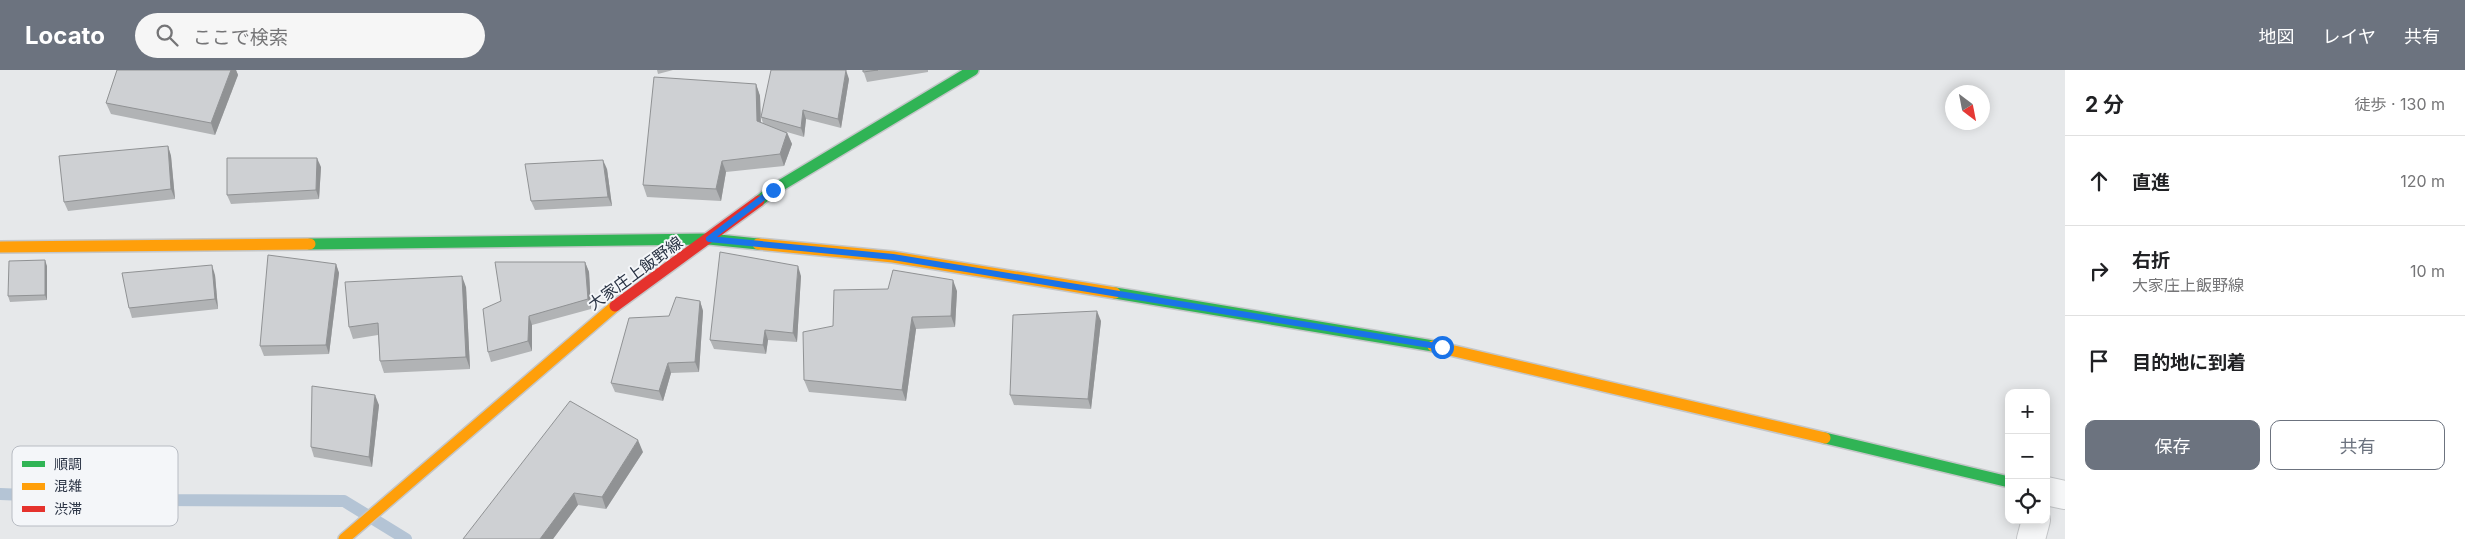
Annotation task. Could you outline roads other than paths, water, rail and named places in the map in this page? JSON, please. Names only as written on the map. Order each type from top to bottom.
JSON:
[{"type":"street","name":"大家庄上飯野線","points":[[344,539],[603,315],[709,239],[773,190],[973,70]]},
{"type":"street","points":[[0,247],[709,239],[893,257],[1442,347],[2005,481]]},
{"type":"street","points":[[2050,492],[2065,495]]},
{"type":"street","points":[[2031,539],[2035,524]]},
{"type":"waterway","points":[[0,494],[12,494]]},
{"type":"waterway","points":[[178,500],[344,501],[406,539]]}]
